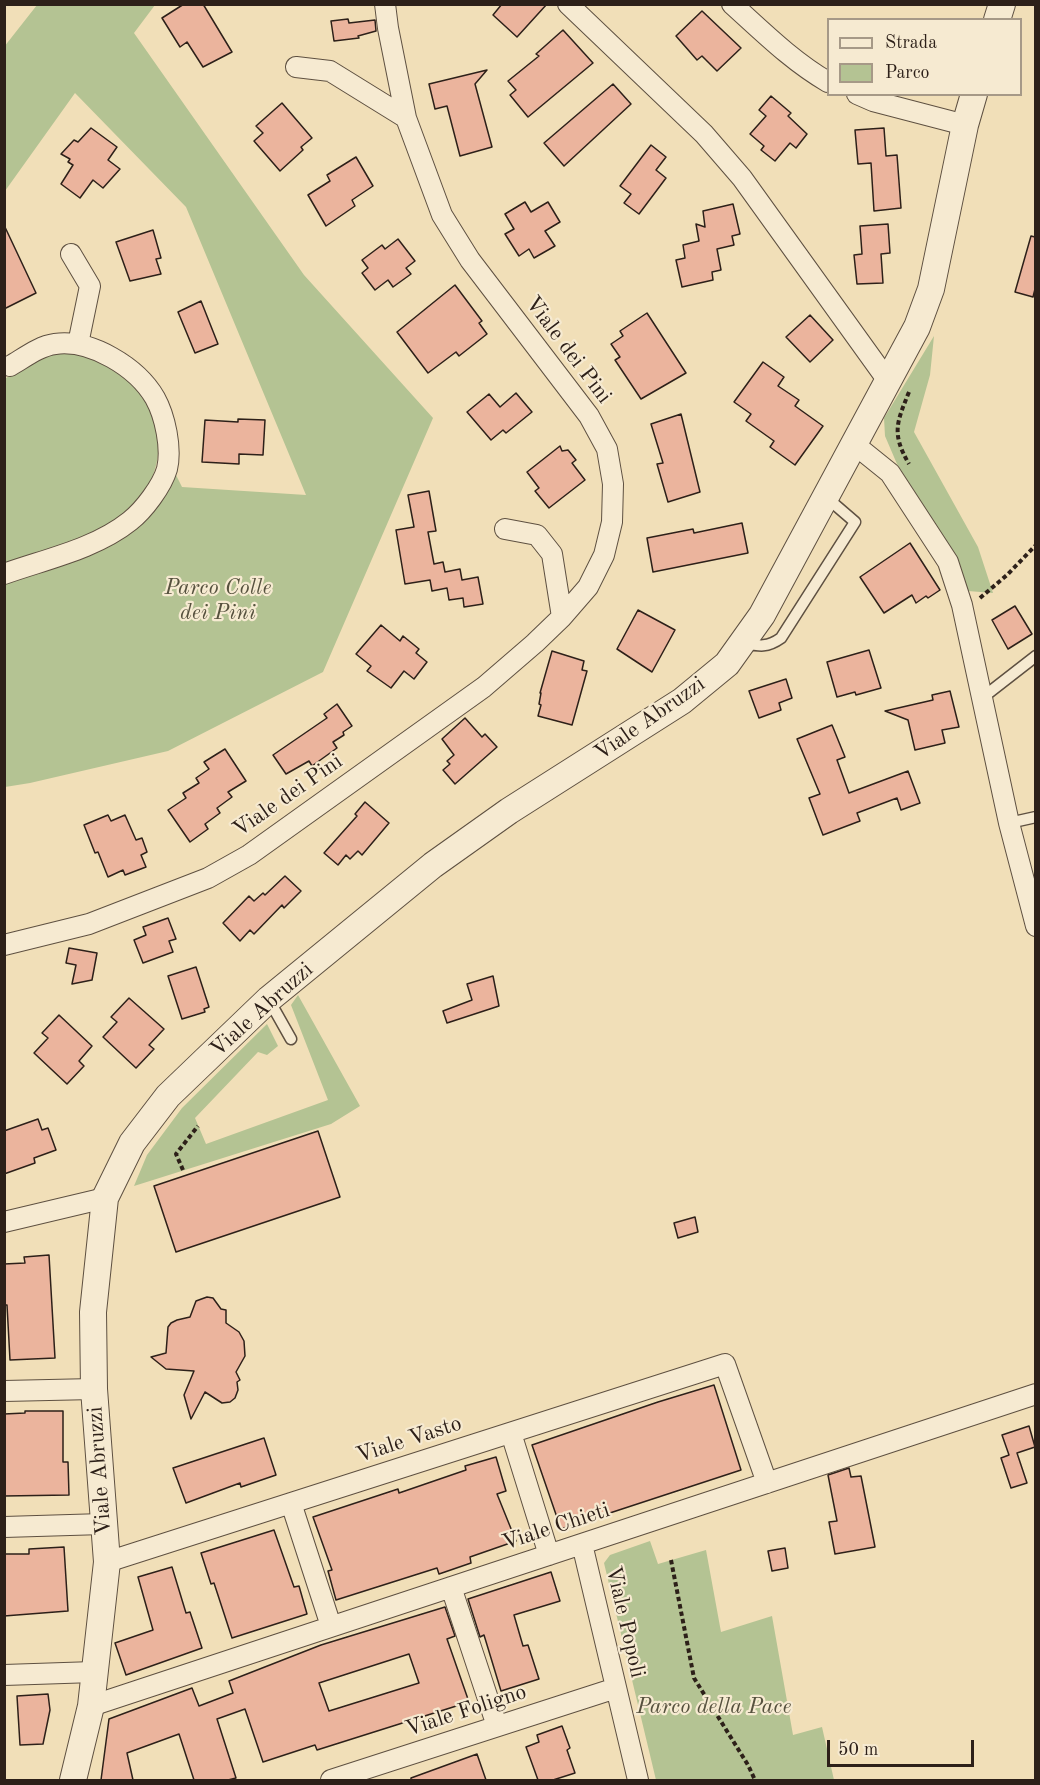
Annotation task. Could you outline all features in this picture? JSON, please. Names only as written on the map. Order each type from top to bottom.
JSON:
[{"type":"street","name":"Viale dei Pini","points":[[4,945],[89,924],[208,878],[249,855],[484,687],[562,617],[588,587],[604,555],[612,522],[613,484],[607,449],[589,416],[470,260],[442,215],[406,118],[385,4]]},
{"type":"street","points":[[568,4],[704,134],[727,160],[749,187],[888,381]]},
{"type":"street","points":[[732,4],[782,50],[827,81]]},
{"type":"street","points":[[296,67],[330,71],[406,118]]},
{"type":"street","points":[[862,96],[965,125]]},
{"type":"street","name":"Viale Abruzzi","points":[[73,1780],[91,1706],[107,1562],[94,1389],[93,1312],[105,1198],[132,1143],[168,1096],[269,999],[443,858],[509,811],[682,701],[728,664],[762,615],[917,327],[931,289],[965,125],[973,96]]},
{"type":"street","points":[[71,254],[90,286],[78,344]]},
{"type":"street","points":[[4,574],[96,542],[131,520],[152,497],[166,469],[168,435],[154,398],[131,371],[104,352],[78,344],[54,344],[34,351],[10,366]]},
{"type":"street","points":[[854,444],[890,473],[948,562],[967,604],[982,698],[1009,823],[1034,918]]},
{"type":"street","points":[[505,529],[537,535],[552,554],[562,617]]},
{"type":"street","points":[[4,1222],[105,1198]]},
{"type":"street","name":"Viale Vasto","points":[[107,1562],[725,1364],[767,1483]]},
{"type":"street","points":[[4,1391],[94,1389]]},
{"type":"street","name":"Viale Chieti","points":[[91,1706],[1035,1394]]},
{"type":"street","points":[[511,1433],[549,1555]]},
{"type":"street","points":[[291,1503],[332,1626]]},
{"type":"street","points":[[4,1527],[103,1524]]},
{"type":"street","name":"Viale Popoli","points":[[582,1544],[638,1780]]},
{"type":"street","points":[[451,1587],[496,1726]]},
{"type":"street","points":[[4,1675],[94,1672]]},
{"type":"street","name":"Viale Foligno","points":[[331,1780],[616,1688]]},
{"type":"lane","points":[[742,643],[763,647],[781,638],[855,522],[826,496]]},
{"type":"lane","points":[[982,698],[1035,656]]},
{"type":"lane","points":[[1009,823],[1035,817]]},
{"type":"lane","points":[[269,999],[291,1039]]},
{"type":"path","points":[[967,604],[1007,575],[1035,544]]},
{"type":"path","points":[[183,1170],[176,1154],[198,1126]]},
{"type":"path","points":[[671,1560],[694,1678],[748,1765],[754,1780]]},
{"type":"green space","name":"Parco Colle dei Pini","points":[[37,5],[155,5],[134,33],[304,275],[433,418],[323,672],[168,751],[5,787],[5,582],[99,549],[174,471],[182,487],[306,495],[186,207],[75,93],[5,191],[4,47]]},
{"type":"green space","points":[[934,336],[930,375],[914,432],[978,547],[993,593],[968,591],[956,557],[897,464],[885,436],[884,418]]},
{"type":"green space","points":[[56,352],[84,355],[100,360],[121,374],[138,390],[150,409],[157,430],[158,452],[154,473],[143,494],[126,513],[113,522],[84,537],[5,564],[4,377]]},
{"type":"green space","points":[[298,995],[360,1106],[331,1124],[134,1186],[147,1155],[182,1108],[267,1024],[278,1046],[267,1055],[258,1052],[195,1118],[206,1144],[328,1100],[291,1005]]},
{"type":"green space","name":"Parco della Pace","points":[[650,1541],[658,1564],[706,1550],[721,1632],[772,1616],[793,1735],[822,1727],[834,1780],[656,1780],[604,1563],[610,1555]]},
{"type":"building","points":[[184,4],[203,4],[232,52],[203,67],[187,42],[180,47],[162,18]]},
{"type":"building","points":[[502,4],[547,4],[517,37],[493,15]]},
{"type":"building","points":[[702,11],[741,48],[717,71],[702,56],[697,60],[676,36]]},
{"type":"building","points":[[348,19],[349,23],[375,20],[376,31],[358,36],[359,38],[334,41],[331,21]]},
{"type":"building","points":[[563,30],[593,63],[528,117],[510,95],[516,90],[508,81],[539,56],[536,54]]},
{"type":"building","points":[[487,70],[475,84],[492,147],[460,156],[447,106],[435,109],[429,84]]},
{"type":"building","points":[[613,84],[631,104],[564,166],[544,143]]},
{"type":"building","points":[[771,96],[791,113],[788,116],[807,134],[796,148],[790,143],[775,161],[761,150],[764,146],[750,134],[766,116],[759,110]]},
{"type":"building","points":[[282,103],[312,138],[301,147],[303,150],[280,171],[254,141],[263,133],[256,126]]},
{"type":"building","points":[[91,128],[117,147],[108,160],[120,169],[103,188],[93,180],[80,198],[61,184],[73,165],[68,162],[70,159],[61,154],[74,140],[78,142]]},
{"type":"building","points":[[884,128],[886,156],[897,155],[901,208],[874,211],[871,163],[858,164],[855,130]]},
{"type":"building","points":[[651,145],[666,157],[656,170],[666,178],[639,214],[624,203],[631,194],[620,186]]},
{"type":"building","points":[[356,157],[373,186],[352,200],[355,206],[326,226],[308,195],[330,181],[327,175]]},
{"type":"building","points":[[525,202],[531,212],[548,202],[560,222],[545,231],[555,246],[534,258],[529,249],[519,256],[505,234],[514,229],[505,214]]},
{"type":"building","points":[[733,204],[740,234],[732,236],[734,245],[717,249],[721,270],[712,272],[713,280],[682,287],[676,260],[685,258],[683,245],[699,241],[696,224],[705,227],[703,211]]},
{"type":"building","points":[[888,224],[890,253],[881,254],[883,283],[857,284],[854,255],[862,254],[860,226]]},
{"type":"building","points":[[4,225],[36,293],[4,309]]},
{"type":"building","points":[[153,230],[161,258],[156,259],[161,274],[130,281],[116,242]]},
{"type":"building","points":[[1031,236],[1035,237],[1033,297],[1015,292]]},
{"type":"building","points":[[398,239],[415,261],[406,268],[411,274],[393,287],[388,280],[375,290],[362,273],[368,268],[362,260],[382,245],[385,249]]},
{"type":"building","points":[[455,285],[482,321],[479,323],[487,334],[459,356],[456,352],[428,373],[397,332]]},
{"type":"building","points":[[201,301],[218,344],[195,353],[178,312]]},
{"type":"building","points":[[647,313],[686,373],[641,399],[615,360],[620,357],[611,344],[623,336],[620,331]]},
{"type":"building","points":[[810,315],[833,340],[810,362],[786,337]]},
{"type":"building","points":[[763,362],[784,377],[778,386],[799,400],[795,406],[823,426],[795,465],[770,447],[774,441],[746,421],[751,414],[734,402]]},
{"type":"building","points":[[516,393],[532,412],[506,433],[503,430],[491,440],[467,412],[489,394],[500,407]]},
{"type":"building","points":[[681,414],[700,492],[668,502],[657,464],[663,463],[651,424]]},
{"type":"building","points":[[238,419],[265,420],[263,455],[239,454],[239,464],[202,462],[205,420],[238,422]]},
{"type":"building","points":[[560,446],[562,451],[568,450],[576,460],[572,463],[585,480],[549,508],[535,491],[539,488],[527,472]]},
{"type":"building","points":[[429,491],[436,531],[428,532],[434,564],[443,562],[445,572],[460,569],[462,580],[478,577],[483,604],[464,607],[463,598],[449,600],[447,588],[432,591],[430,580],[405,584],[396,530],[414,527],[408,495]]},
{"type":"building","points":[[742,523],[748,553],[653,572],[647,538],[693,529],[694,533]]},
{"type":"building","points":[[910,543],[940,590],[916,603],[912,595],[884,613],[860,577]]},
{"type":"building","points":[[1015,606],[1032,634],[1008,649],[992,620]]},
{"type":"building","points":[[638,610],[675,630],[652,672],[617,649]]},
{"type":"building","points":[[381,625],[400,641],[403,636],[419,649],[416,653],[427,662],[414,679],[404,671],[391,688],[367,671],[371,666],[356,654]]},
{"type":"building","points":[[869,650],[881,688],[856,695],[855,692],[837,697],[827,662]]},
{"type":"building","points":[[552,651],[584,661],[582,670],[587,671],[572,725],[538,716],[541,705],[539,704],[540,693]]},
{"type":"building","points":[[786,679],[792,698],[779,703],[781,710],[759,718],[749,691]]},
{"type":"building","points":[[950,691],[959,727],[942,730],[945,743],[915,750],[908,720],[885,711],[933,700],[932,695]]},
{"type":"building","points":[[337,704],[352,726],[333,742],[337,748],[312,766],[309,761],[286,774],[273,755],[327,718],[324,714]]},
{"type":"building","points":[[465,718],[482,737],[485,734],[497,747],[455,784],[443,770],[450,764],[447,761],[454,755],[442,739]]},
{"type":"building","points":[[832,725],[845,757],[837,760],[849,793],[908,771],[920,803],[901,810],[897,798],[857,813],[860,821],[823,835],[809,798],[820,794],[797,739]]},
{"type":"building","points":[[225,749],[246,781],[228,792],[232,797],[217,808],[220,813],[205,824],[208,829],[190,842],[168,810],[186,798],[183,793],[199,783],[196,778],[209,769],[204,762]]},
{"type":"building","points":[[365,802],[389,823],[362,855],[358,851],[350,859],[346,855],[338,865],[324,853],[357,816],[355,814]]},
{"type":"building","points":[[108,815],[111,821],[125,815],[136,840],[142,838],[147,852],[141,855],[146,867],[125,875],[123,870],[108,877],[84,825]]},
{"type":"building","points":[[285,876],[301,891],[284,908],[282,905],[254,934],[250,930],[240,941],[223,923],[249,896],[254,901],[263,893],[265,895]]},
{"type":"building","points":[[168,918],[176,939],[169,941],[173,952],[143,963],[134,940],[146,935],[143,927]]},
{"type":"building","points":[[69,948],[97,953],[92,980],[72,984],[76,965],[66,963]]},
{"type":"building","points":[[196,967],[209,1007],[204,1009],[205,1012],[182,1019],[168,976]]},
{"type":"building","points":[[493,976],[499,1006],[447,1023],[443,1011],[472,1000],[467,984]]},
{"type":"building","points":[[129,998],[164,1029],[149,1045],[154,1049],[136,1068],[103,1037],[117,1022],[111,1017]]},
{"type":"building","points":[[59,1015],[92,1046],[79,1061],[84,1066],[67,1084],[34,1053],[48,1038],[42,1033]]},
{"type":"building","points":[[38,1119],[42,1130],[48,1128],[56,1150],[34,1158],[35,1163],[4,1174],[4,1131]]},
{"type":"building","points":[[318,1131],[340,1197],[176,1252],[154,1186]]},
{"type":"building","points":[[695,1217],[698,1232],[678,1238],[674,1223]]},
{"type":"building","points":[[49,1255],[55,1358],[10,1360],[7,1305],[4,1305],[4,1264],[25,1263],[24,1257]]},
{"type":"building","points":[[207,1297],[213,1298],[221,1309],[226,1310],[226,1323],[239,1332],[244,1341],[245,1356],[236,1372],[240,1380],[237,1382],[238,1390],[235,1398],[230,1402],[222,1403],[205,1392],[191,1419],[184,1395],[194,1371],[166,1369],[151,1357],[166,1353],[168,1327],[171,1323],[190,1317],[196,1301]]},
{"type":"building","points":[[714,1385],[741,1470],[561,1529],[532,1445]]},
{"type":"building","points":[[25,1411],[63,1411],[63,1462],[68,1462],[69,1495],[4,1496],[4,1414],[25,1413]]},
{"type":"building","points":[[1029,1426],[1035,1447],[1017,1453],[1027,1483],[1011,1488],[1001,1458],[1009,1455],[1002,1435]]},
{"type":"building","points":[[264,1438],[276,1475],[241,1487],[240,1483],[186,1503],[173,1468]]},
{"type":"building","points":[[496,1457],[506,1491],[497,1494],[516,1541],[470,1557],[471,1563],[439,1574],[437,1568],[336,1600],[328,1571],[332,1570],[313,1517],[398,1489],[399,1493],[466,1470],[465,1466]]},
{"type":"building","points":[[849,1468],[851,1477],[861,1476],[875,1547],[835,1554],[829,1522],[837,1521],[828,1475]]},
{"type":"building","points":[[274,1530],[294,1587],[299,1586],[307,1614],[232,1638],[214,1583],[211,1584],[201,1553]]},
{"type":"building","points":[[64,1547],[68,1611],[4,1616],[4,1554],[29,1554],[29,1549]]},
{"type":"building","points":[[785,1548],[788,1568],[772,1571],[768,1551]]},
{"type":"building","points":[[172,1567],[186,1613],[190,1612],[202,1648],[126,1675],[115,1643],[153,1630],[138,1577]]},
{"type":"building","points":[[551,1572],[560,1601],[514,1615],[523,1646],[528,1645],[539,1679],[501,1691],[484,1635],[480,1637],[468,1599]]},
{"type":"building","points":[[445,1607],[455,1636],[447,1639],[469,1702],[317,1750],[315,1745],[263,1762],[245,1709],[217,1719],[236,1778],[194,1780],[179,1734],[127,1753],[133,1780],[101,1780],[109,1719],[192,1688],[199,1706],[233,1693],[229,1681],[321,1645]],"holes":[[[409,1654],[419,1683],[329,1711],[319,1683]]]},
{"type":"building","points":[[48,1694],[50,1710],[43,1744],[20,1745],[17,1696]]},
{"type":"building","points":[[562,1726],[570,1748],[567,1750],[575,1773],[553,1780],[538,1780],[526,1747],[539,1742],[537,1735]]},
{"type":"building","points":[[477,1754],[486,1780],[411,1780],[411,1778]]}]
